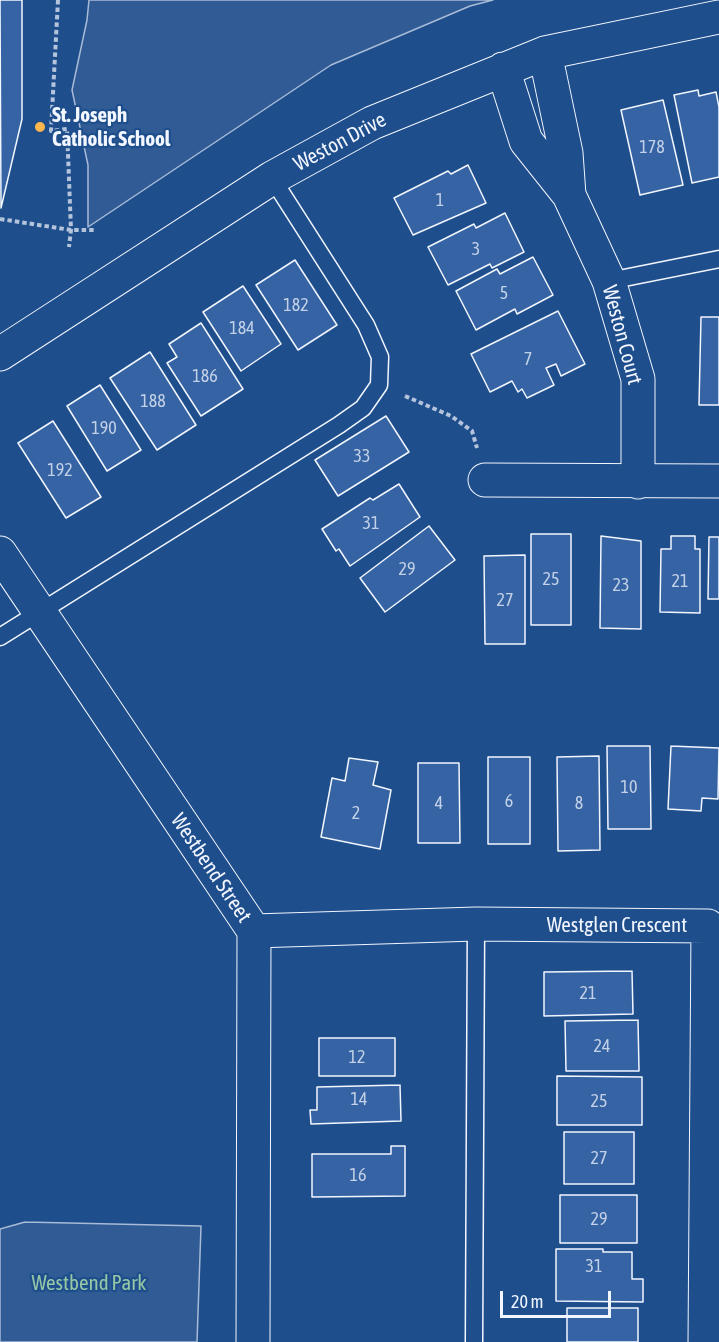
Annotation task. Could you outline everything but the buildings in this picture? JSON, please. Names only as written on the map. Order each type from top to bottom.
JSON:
[{"type":"street","name":"Weston Drive","points":[[0,354],[272,178],[372,123],[545,54],[719,17]]},
{"type":"street","name":"Weston Court","points":[[545,54],[566,153],[569,195]]},
{"type":"street","name":"Weston Court","points":[[503,69],[526,141],[569,195],[609,280],[638,379],[638,482]]},
{"type":"street","points":[[485,480],[719,481]]},
{"type":"street","name":"Westbend Street","points":[[0,553],[254,931],[253,1342]]},
{"type":"street","name":"Westglen Crescent","points":[[254,931],[476,924],[708,926],[705,1342]]},
{"type":"lane","points":[[0,638],[339,425],[363,408],[379,385],[381,357],[366,325],[272,178]]},
{"type":"lane","points":[[609,280],[719,259]]},
{"type":"lane","points":[[474,1342],[476,924]]},
{"type":"path","points":[[58,0],[51,131],[67,129],[71,230],[69,247]]},
{"type":"path","points":[[0,219],[71,230],[94,230]]},
{"type":"path","points":[[379,385],[451,416],[472,432],[485,480]]},
{"type":"green space","points":[[89,0],[493,0],[470,6],[331,65],[88,227],[88,165],[72,90]]},
{"type":"green space","name":"Westbend Park","points":[[25,1222],[201,1226],[197,1342],[0,1342],[0,1229]]},
{"type":"place","name":"St. Joseph Catholic School","points":[[40,127]]}]
